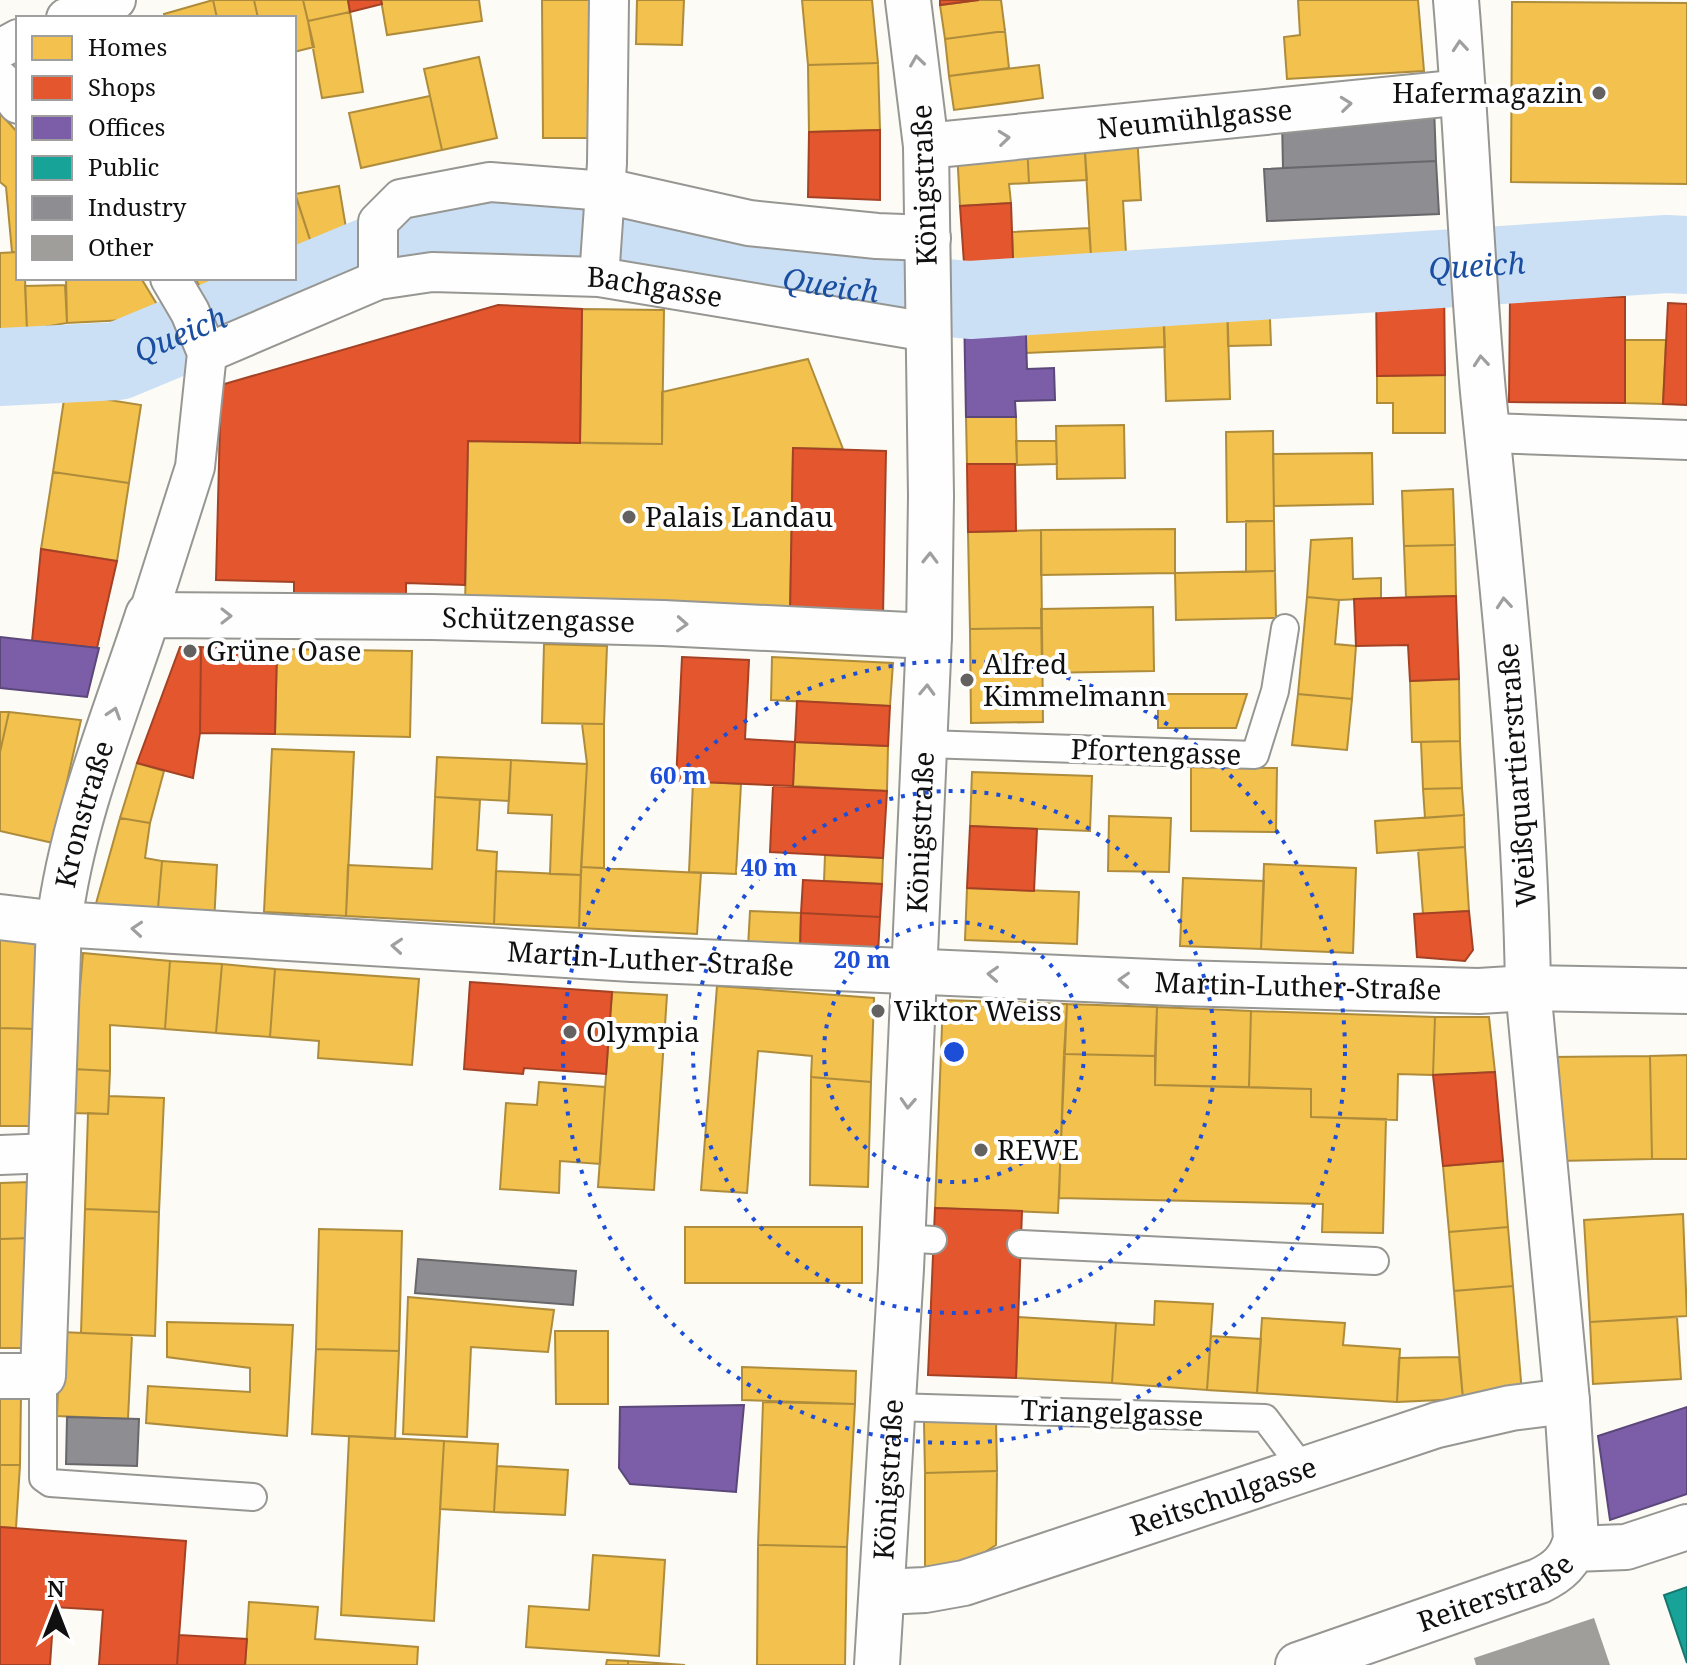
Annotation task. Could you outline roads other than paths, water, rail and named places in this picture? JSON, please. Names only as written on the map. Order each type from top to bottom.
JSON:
[{"type":"street","points":[[72,16],[116,0]]},
{"type":"street","points":[[603,229],[609,0]]},
{"type":"street","name":"Königstraße","points":[[877,1665],[893,1407],[917,1239],[913,971],[929,636],[931,496],[926,146],[908,0]]},
{"type":"street","name":"Weißquartierstraße","points":[[1456,0],[1475,289],[1513,715],[1528,988],[1576,1510],[1573,1549]]},
{"type":"street","points":[[0,80],[16,101]]},
{"type":"street","name":"Neumühlgasse","points":[[926,146],[1464,92]]},
{"type":"street","points":[[378,273],[378,222],[401,199],[490,182],[603,229],[749,223],[877,236],[928,248]]},
{"type":"street","name":"Bachgasse","points":[[200,335],[378,273],[432,272],[599,277],[928,332]]},
{"type":"street","points":[[171,280],[200,335]]},
{"type":"street","name":"Kronstraße","points":[[43,1376],[59,924],[65,881],[90,792],[195,467],[200,335]]},
{"type":"street","points":[[1488,433],[1687,440]]},
{"type":"street","name":"Schützengasse","points":[[148,615],[432,617],[663,623],[929,636]]},
{"type":"street","name":"Martin-Luther-Straße","points":[[0,917],[59,924],[474,951],[1176,983],[1479,991],[1528,988],[1687,991]]},
{"type":"street","points":[[0,1155],[52,1153]]},
{"type":"street","points":[[0,1376],[43,1376]]},
{"type":"street","name":"Reitschulgasse","points":[[882,1592],[925,1590],[964,1583],[1437,1425],[1511,1408],[1567,1401]]},
{"type":"street","name":"Reiterstraße","points":[[1298,1665],[1539,1581],[1561,1567],[1573,1549],[1626,1547],[1687,1527]]},
{"type":"lane","name":"Pfortengasse","points":[[925,744],[1255,755],[1275,691],[1285,628]]},
{"type":"lane","points":[[1021,1244],[1375,1261]]},
{"type":"lane","points":[[43,1376],[41,1457],[43,1478],[50,1483],[253,1497]]},
{"type":"lane","name":"Triangelgasse","points":[[893,1407],[1265,1418],[1304,1470]]},
{"type":"waterway","name":"Queich","points":[[0,367],[118,361],[378,253],[502,236],[569,239],[841,289],[970,300],[1687,255]]},
{"type":"place","name":"Hafermagazin","points":[[1599,93]]},
{"type":"place","name":"Palais Landau","points":[[629,517]]},
{"type":"place","name":"Grüne Oase","points":[[190,651]]},
{"type":"place","name":"Alfred Kimmelmann","points":[[967,680]]},
{"type":"place","name":"Viktor Weiss","points":[[878,1011]]},
{"type":"place","name":"Olympia","points":[[570,1032]]},
{"type":"place","name":"REWE","points":[[981,1150]]}]
